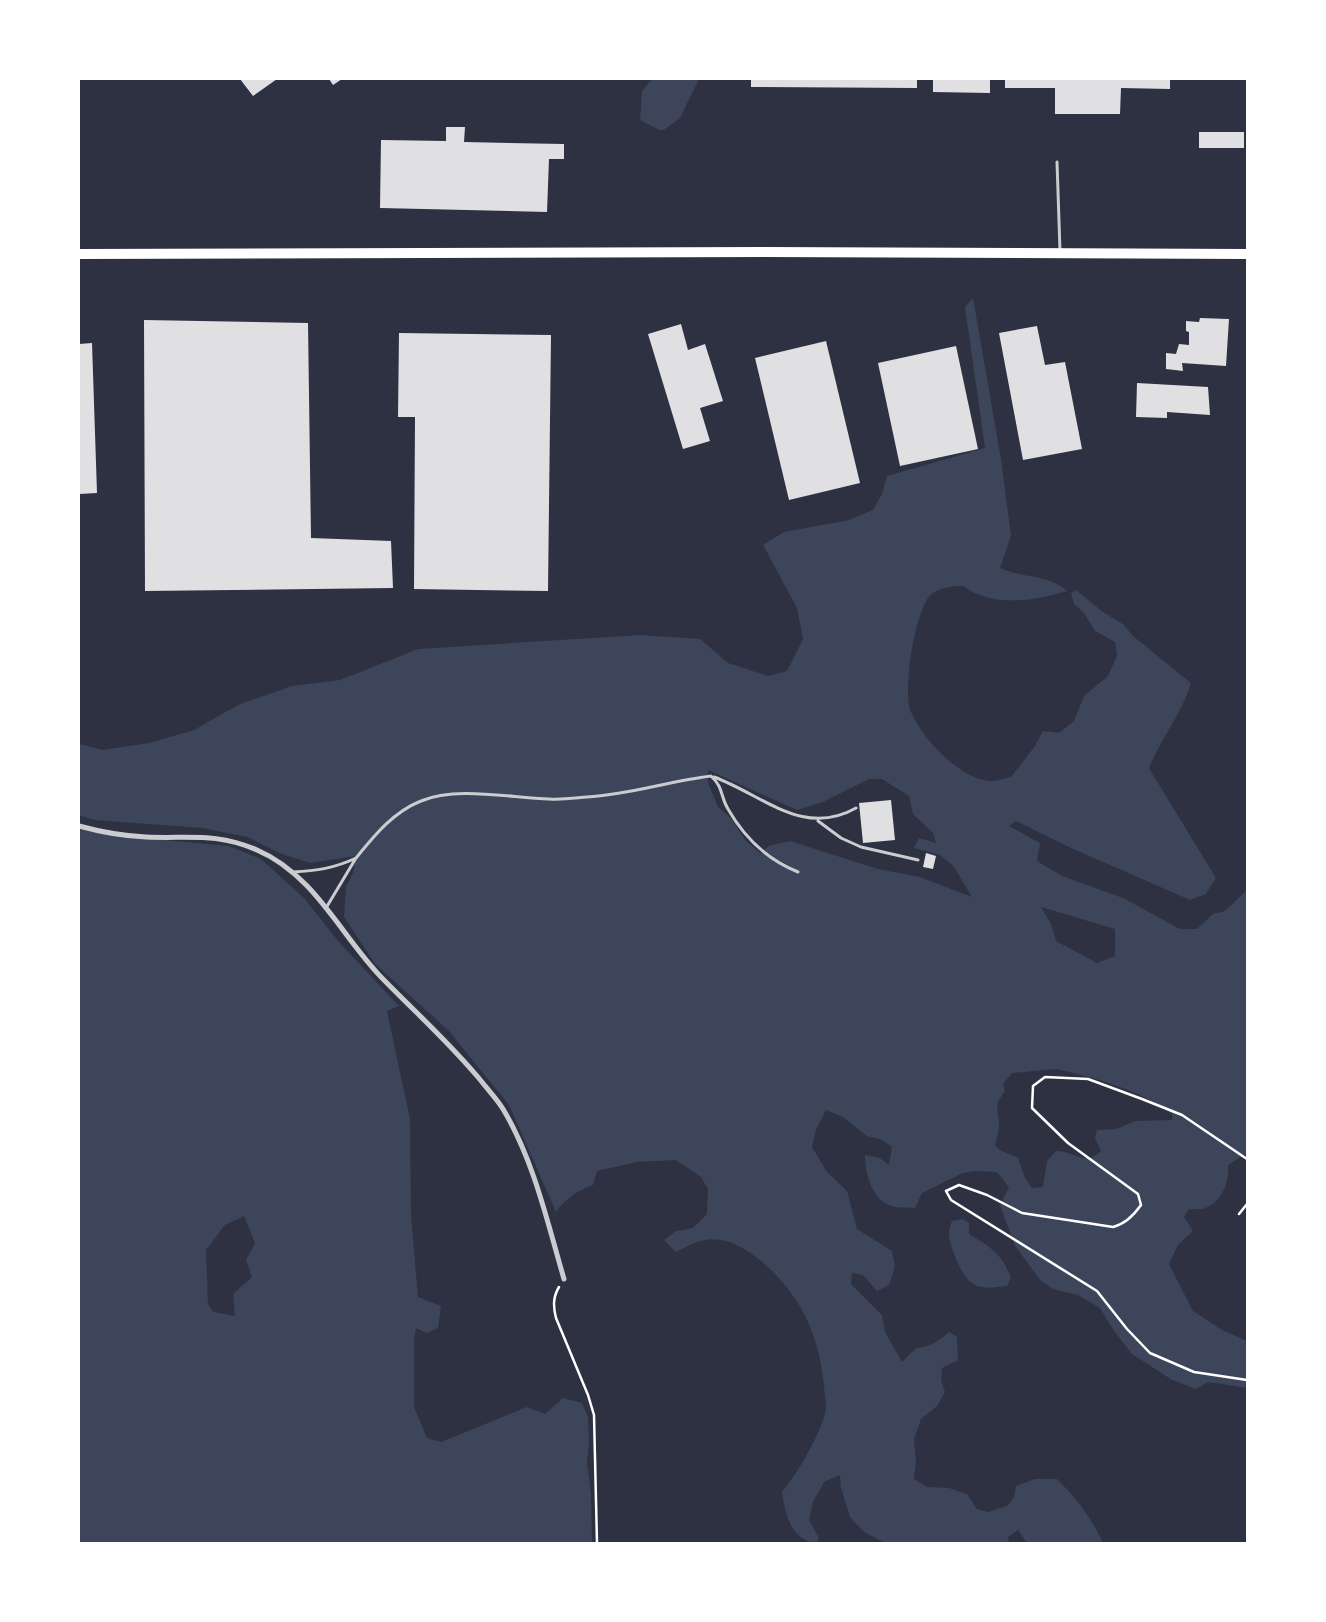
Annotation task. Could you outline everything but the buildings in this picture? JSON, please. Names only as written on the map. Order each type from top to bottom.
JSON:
[{"type":"main road","points":[[79,254],[765,252],[1247,254]]},
{"type":"street","points":[[79,826],[99,831],[144,837],[204,836],[234,841],[259,850],[293,872],[326,908],[381,977],[454,1048],[502,1107],[527,1157],[564,1279]]},
{"type":"lane","points":[[1057,162],[1060,254]]},
{"type":"lane","points":[[711,776],[720,784],[727,808],[754,844],[780,864],[798,872]]},
{"type":"lane","points":[[326,908],[356,858],[379,831],[398,814],[420,801],[438,795],[551,800],[625,793],[711,776],[737,785],[787,811],[817,820],[841,838],[861,847],[918,860]]},
{"type":"lane","points":[[817,820],[843,816],[856,808]]},
{"type":"lane","points":[[293,872],[317,871],[338,867],[356,858]]},
{"type":"path","points":[[1247,1159],[1182,1115],[1088,1079],[1046,1077],[1033,1086],[1032,1108],[1068,1143],[1138,1194],[1141,1205],[1136,1213],[1121,1225],[1113,1227],[1022,1213],[987,1194],[959,1184],[946,1191],[951,1200],[1097,1291],[1127,1329],[1150,1354],[1194,1372],[1247,1380]]},
{"type":"path","points":[[1239,1214],[1247,1204]]},
{"type":"path","points":[[564,1279],[555,1293],[553,1307],[594,1415],[597,1543]]},
{"type":"shaded area","points":[[652,79],[699,79],[680,118],[664,130],[659,130],[640,120],[642,91]]},
{"type":"shaded area","points":[[973,298],[1001,459],[1011,536],[1000,568],[1053,582],[1067,591],[1027,600],[1000,600],[975,593],[963,586],[954,586],[944,588],[931,595],[923,607],[911,654],[908,688],[911,712],[924,734],[954,765],[977,778],[988,781],[1011,777],[1035,746],[1043,731],[1059,733],[1074,721],[1084,696],[1108,676],[1117,656],[1115,642],[1095,631],[1084,613],[1074,604],[1071,593],[1076,590],[1103,612],[1123,624],[1133,636],[1191,683],[1182,705],[1149,768],[1216,878],[1206,894],[1190,900],[1071,848],[1016,821],[1009,826],[1040,843],[1037,861],[1062,876],[1123,898],[1180,929],[1197,929],[1213,914],[1225,911],[1247,890],[1247,1153],[1228,1165],[1224,1190],[1216,1201],[1203,1209],[1189,1209],[1184,1217],[1193,1231],[1178,1245],[1169,1264],[1193,1311],[1222,1330],[1247,1341],[1247,1388],[1208,1382],[1196,1389],[1172,1380],[1132,1354],[1114,1331],[1100,1308],[1078,1295],[1053,1289],[1040,1280],[1015,1246],[1000,1205],[1009,1187],[997,1172],[974,1171],[963,1173],[922,1193],[915,1208],[895,1207],[887,1204],[875,1193],[871,1186],[866,1170],[865,1155],[880,1158],[889,1165],[892,1147],[882,1140],[867,1136],[843,1117],[826,1110],[816,1130],[812,1147],[827,1172],[847,1191],[857,1229],[892,1251],[895,1267],[889,1285],[877,1291],[863,1275],[852,1273],[851,1284],[882,1315],[885,1332],[902,1362],[916,1348],[934,1343],[949,1332],[957,1337],[958,1360],[942,1368],[941,1380],[945,1392],[937,1406],[921,1419],[914,1439],[916,1461],[914,1479],[927,1487],[949,1488],[967,1494],[977,1509],[988,1512],[1007,1506],[1014,1498],[1016,1486],[1035,1479],[1057,1479],[1083,1509],[1103,1543],[1027,1543],[1018,1530],[1008,1537],[1009,1543],[883,1542],[864,1532],[850,1517],[841,1488],[840,1475],[824,1482],[813,1502],[809,1520],[819,1538],[816,1543],[800,1537],[790,1524],[782,1492],[809,1452],[824,1417],[826,1408],[824,1385],[818,1349],[797,1301],[774,1273],[760,1260],[741,1247],[727,1241],[705,1240],[676,1252],[664,1240],[676,1231],[693,1228],[707,1214],[708,1189],[701,1177],[676,1160],[637,1162],[597,1171],[593,1185],[572,1196],[556,1212],[509,1105],[448,1030],[375,964],[344,917],[346,887],[353,873],[356,856],[310,863],[282,854],[247,837],[202,828],[94,820],[79,815],[79,744],[102,750],[149,743],[194,730],[238,705],[292,686],[340,680],[418,649],[640,635],[700,639],[728,663],[768,676],[787,671],[803,639],[797,608],[763,545],[784,532],[849,520],[873,510],[882,494],[887,476],[985,448],[965,307]],"holes":[[[708,770],[797,810],[823,802],[869,779],[882,779],[909,796],[913,814],[933,833],[936,843],[919,838],[914,848],[940,855],[954,867],[972,897],[920,877],[878,869],[790,841],[769,846],[760,853],[745,840],[731,818],[718,807],[708,783]],[[1041,907],[1115,929],[1115,956],[1097,963],[1056,941],[1051,924]],[[1056,1069],[1086,1076],[1147,1098],[1172,1114],[1172,1120],[1135,1121],[1116,1129],[1097,1130],[1095,1138],[1101,1151],[1090,1158],[1056,1151],[1047,1161],[1043,1187],[1032,1188],[1025,1178],[1018,1158],[1000,1150],[995,1145],[999,1126],[998,1105],[1005,1091],[1003,1084],[1012,1073]]]},
{"type":"shaded area","points":[[79,829],[119,836],[229,846],[261,859],[304,898],[339,942],[399,1006],[387,1011],[410,1119],[411,1215],[418,1297],[441,1306],[438,1328],[427,1333],[416,1328],[414,1340],[414,1407],[427,1438],[441,1442],[527,1407],[545,1414],[563,1398],[582,1403],[588,1417],[589,1440],[587,1462],[591,1495],[592,1543],[79,1543]],"holes":[[[244,1216],[255,1243],[246,1260],[252,1277],[233,1294],[235,1316],[213,1312],[208,1304],[206,1250],[225,1225]]]},
{"type":"shaded area","points":[[963,1219],[969,1223],[969,1234],[990,1247],[1004,1263],[1011,1278],[1007,1286],[981,1287],[973,1284],[964,1275],[953,1252],[949,1237],[952,1221]]}]
